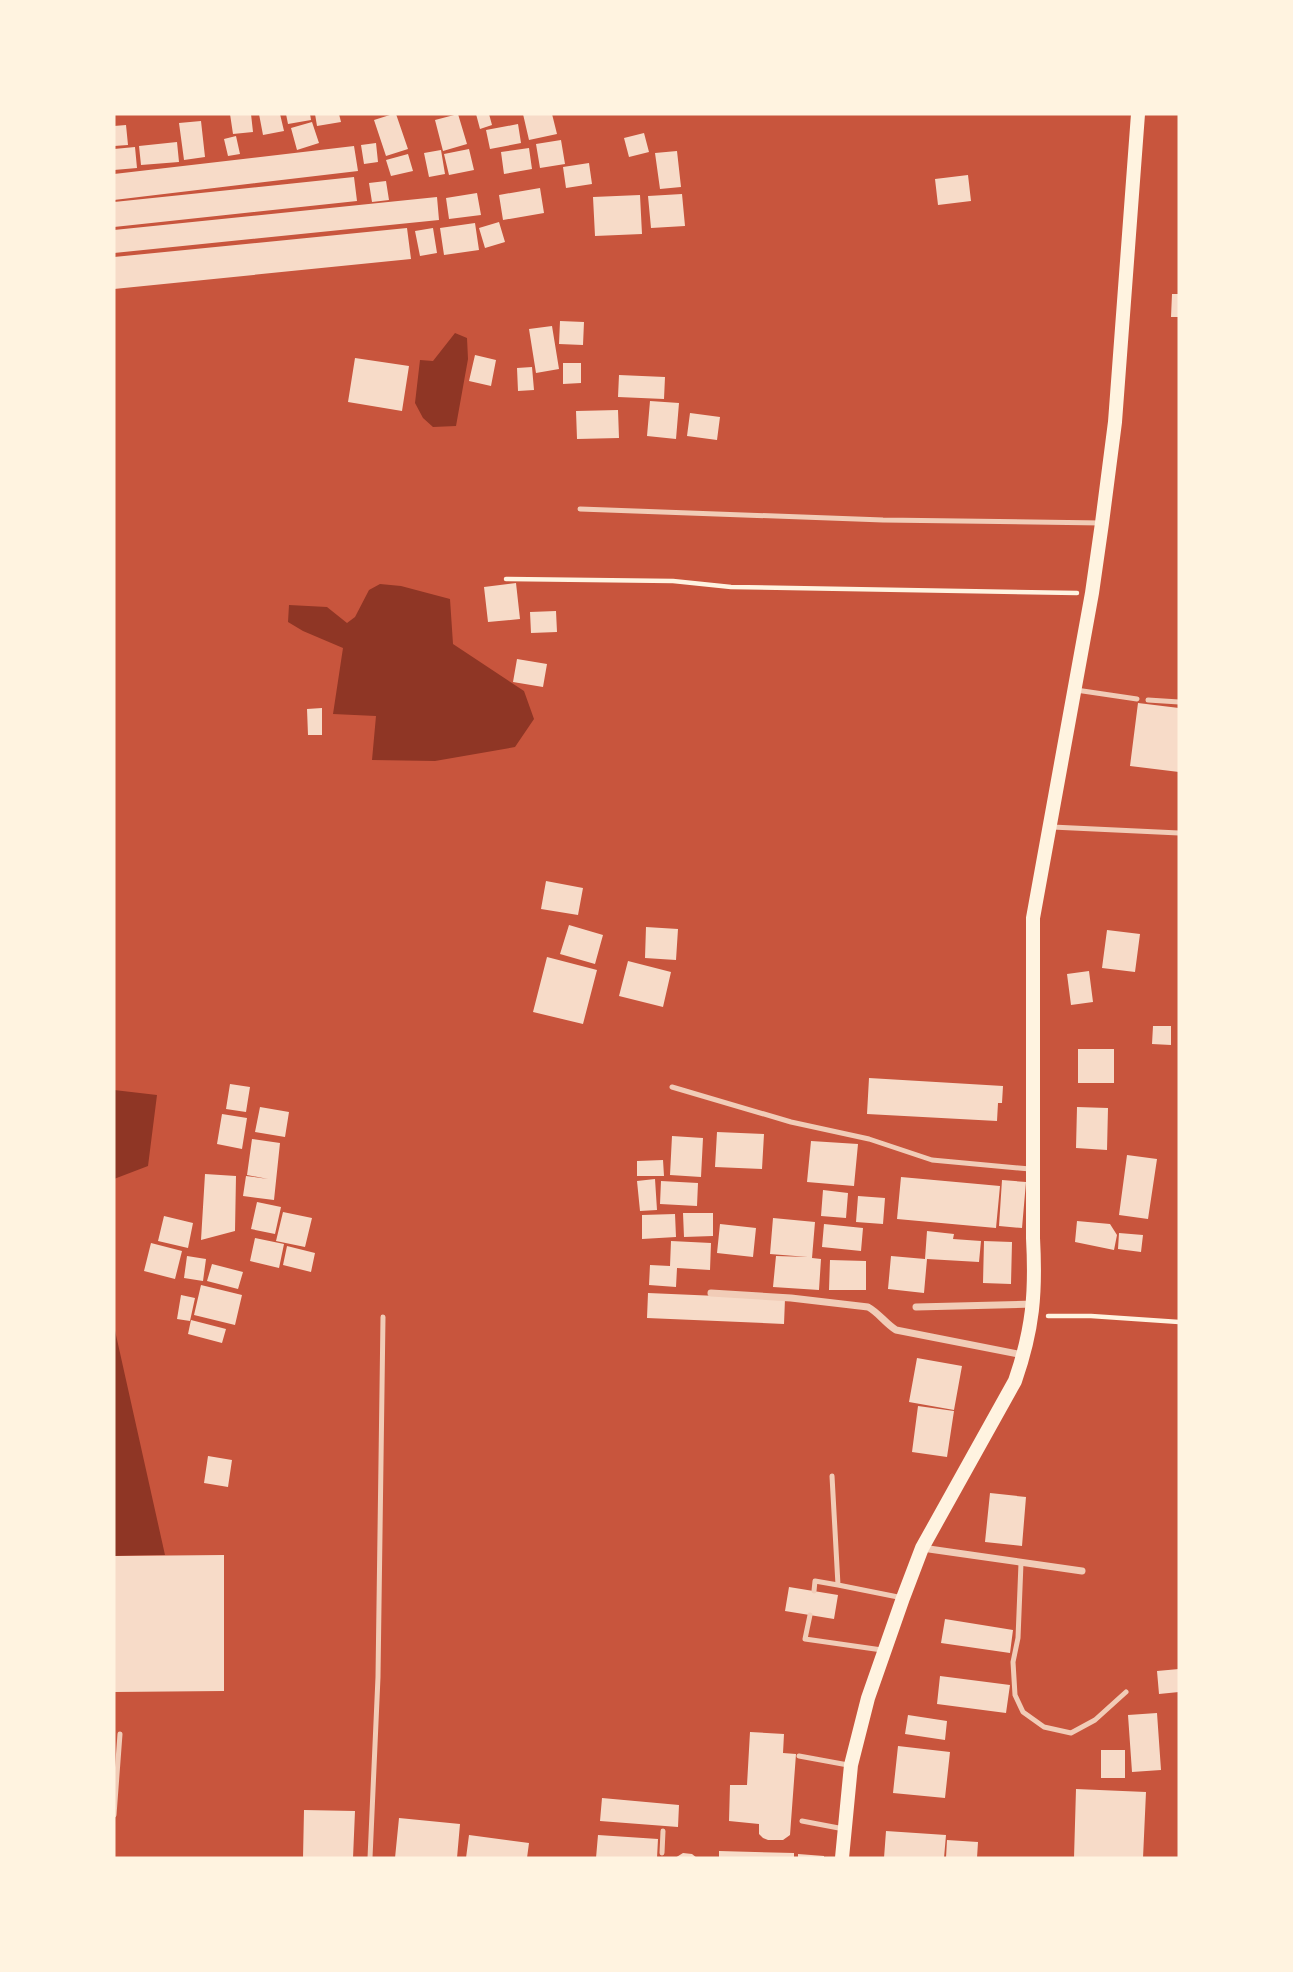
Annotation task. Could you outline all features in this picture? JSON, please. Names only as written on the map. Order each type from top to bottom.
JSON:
[{"type":"main road","points":[[842,1858],[851,1765],[868,1698],[884,1650],[922,1548],[1015,1381],[1034,1310],[1033,918],[1092,593],[1102,523],[1115,422],[1138,114]]},
{"type":"street","points":[[711,1293],[791,1298],[868,1307],[896,1329],[1024,1355]]},
{"type":"street","points":[[916,1307],[1034,1310]]},
{"type":"street","points":[[922,1548],[1082,1571]]},
{"type":"lane","points":[[580,509],[869,520],[1102,523]]},
{"type":"lane","points":[[1073,690],[1137,699]]},
{"type":"lane","points":[[1148,700],[1179,702]]},
{"type":"lane","points":[[1049,827],[1179,833]]},
{"type":"lane","points":[[673,1087],[791,1122],[869,1139],[932,1160],[1034,1169]]},
{"type":"lane","points":[[370,1858],[377,1677],[383,1317]]},
{"type":"lane","points":[[832,1476],[838,1586]]},
{"type":"lane","points":[[1021,1563],[1018,1638],[1013,1662],[1015,1695],[1023,1712],[1044,1727],[1071,1733],[1095,1720],[1126,1692]]},
{"type":"lane","points":[[814,1591],[815,1581],[903,1598]]},
{"type":"lane","points":[[810,1615],[806,1639],[884,1650]]},
{"type":"lane","points":[[114,1815],[120,1734]]},
{"type":"lane","points":[[799,1756],[851,1765]]},
{"type":"lane","points":[[802,1821],[844,1829]]},
{"type":"lane","points":[[663,1831],[663,1853]]},
{"type":"path","points":[[506,579],[673,581],[731,587],[1092,593]]},
{"type":"path","points":[[1034,1310],[1179,1322]]},
{"type":"shaded area","points":[[455,333],[467,338],[468,359],[456,426],[433,427],[423,418],[415,403],[420,360],[433,361]]},
{"type":"shaded area","points":[[380,584],[401,586],[450,599],[453,644],[524,691],[534,719],[515,747],[435,761],[372,760],[376,716],[333,714],[343,648],[288,622],[289,605],[327,607],[347,623],[355,617],[369,590]]},
{"type":"shaded area","points":[[114,1090],[157,1095],[148,1166],[114,1179]]},
{"type":"shaded area","points":[[114,1326],[165,1555],[114,1556]]},
{"type":"building","points":[[230,114],[251,114],[253,132],[233,134]]},
{"type":"building","points":[[259,114],[280,114],[284,131],[263,135]]},
{"type":"building","points":[[286,114],[310,114],[311,120],[288,124]]},
{"type":"building","points":[[315,114],[339,114],[341,122],[317,126]]},
{"type":"building","points":[[396,114],[408,149],[386,156],[374,120]]},
{"type":"building","points":[[458,114],[467,144],[443,151],[435,120]]},
{"type":"building","points":[[476,114],[489,114],[492,125],[480,129]]},
{"type":"building","points":[[523,114],[552,114],[557,134],[529,140]]},
{"type":"building","points":[[201,121],[205,157],[184,160],[179,123]]},
{"type":"building","points":[[312,122],[319,143],[297,150],[291,128]]},
{"type":"building","points":[[518,124],[521,143],[490,149],[486,130]]},
{"type":"building","points":[[126,125],[128,145],[114,146],[114,126]]},
{"type":"building","points":[[644,133],[649,152],[629,157],[624,138]]},
{"type":"building","points":[[236,136],[240,154],[228,156],[224,139]]},
{"type":"building","points":[[561,140],[565,164],[540,168],[536,144]]},
{"type":"building","points":[[177,142],[179,162],[141,165],[139,146]]},
{"type":"building","points":[[376,143],[378,162],[364,164],[361,145]]},
{"type":"building","points":[[354,146],[358,171],[114,200],[114,174]]},
{"type":"building","points":[[135,147],[137,168],[114,170],[114,149]]},
{"type":"building","points":[[529,148],[532,169],[504,174],[501,152]]},
{"type":"building","points":[[469,149],[474,170],[449,175],[444,154]]},
{"type":"building","points":[[441,150],[445,174],[429,177],[424,153]]},
{"type":"building","points":[[677,151],[681,187],[660,189],[655,153]]},
{"type":"building","points":[[408,154],[413,171],[391,176],[386,160]]},
{"type":"building","points":[[589,163],[592,184],[566,188],[563,167]]},
{"type":"building","points":[[968,175],[971,201],[938,205],[935,179]]},
{"type":"building","points":[[354,177],[357,201],[114,227],[114,202]]},
{"type":"building","points":[[386,181],[389,200],[372,202],[369,183]]},
{"type":"building","points":[[540,188],[544,213],[503,220],[499,195]]},
{"type":"building","points":[[477,193],[481,215],[449,219],[446,198]]},
{"type":"building","points":[[682,194],[685,226],[651,228],[648,196]]},
{"type":"building","points":[[640,195],[642,234],[595,236],[593,197]]},
{"type":"building","points":[[437,197],[439,220],[114,253],[114,230]]},
{"type":"building","points":[[499,222],[505,242],[485,248],[479,228]]},
{"type":"building","points":[[475,223],[479,250],[444,255],[440,228]]},
{"type":"building","points":[[407,228],[411,259],[114,289],[114,257]]},
{"type":"building","points":[[433,228],[437,253],[420,256],[415,231]]},
{"type":"building","points":[[1172,294],[1179,294],[1179,317],[1171,317]]},
{"type":"building","points":[[560,321],[584,322],[583,345],[559,344]]},
{"type":"building","points":[[552,326],[559,369],[536,373],[529,329]]},
{"type":"building","points":[[475,355],[496,360],[491,386],[469,381]]},
{"type":"building","points":[[355,358],[409,366],[402,411],[348,402]]},
{"type":"building","points":[[563,363],[581,363],[581,383],[563,384]]},
{"type":"building","points":[[532,367],[534,390],[518,391],[517,368]]},
{"type":"building","points":[[619,375],[665,377],[664,399],[618,397]]},
{"type":"building","points":[[650,401],[679,403],[676,439],[647,436]]},
{"type":"building","points":[[618,410],[619,438],[577,439],[576,411]]},
{"type":"building","points":[[690,413],[720,417],[717,440],[687,436]]},
{"type":"building","points":[[516,583],[520,619],[488,622],[484,587]]},
{"type":"building","points":[[556,611],[557,632],[531,633],[530,612]]},
{"type":"building","points":[[517,659],[547,664],[543,687],[513,682]]},
{"type":"building","points":[[1138,703],[1179,708],[1179,772],[1130,766]]},
{"type":"building","points":[[322,708],[322,735],[308,735],[307,709]]},
{"type":"building","points":[[546,881],[583,888],[578,915],[541,909]]},
{"type":"building","points":[[569,925],[603,935],[595,964],[560,954]]},
{"type":"building","points":[[646,927],[678,929],[676,960],[645,958]]},
{"type":"building","points":[[1107,930],[1140,934],[1135,972],[1102,968]]},
{"type":"building","points":[[547,957],[597,970],[583,1024],[533,1012]]},
{"type":"building","points":[[628,961],[671,972],[663,1007],[619,996]]},
{"type":"building","points":[[1089,971],[1093,1002],[1071,1005],[1067,974]]},
{"type":"building","points":[[1153,1026],[1171,1026],[1171,1045],[1152,1044]]},
{"type":"building","points":[[1078,1049],[1114,1049],[1114,1083],[1078,1083]]},
{"type":"building","points":[[869,1078],[1003,1086],[1002,1103],[998,1103],[997,1121],[867,1114]]},
{"type":"building","points":[[230,1084],[250,1087],[246,1112],[226,1109]]},
{"type":"building","points":[[260,1107],[289,1112],[285,1137],[255,1132]]},
{"type":"building","points":[[1077,1107],[1108,1108],[1107,1150],[1076,1148]]},
{"type":"building","points":[[222,1114],[247,1118],[242,1149],[217,1144]]},
{"type":"building","points":[[717,1132],[764,1134],[762,1169],[715,1167]]},
{"type":"building","points":[[672,1136],[703,1138],[701,1177],[670,1175]]},
{"type":"building","points":[[252,1139],[280,1143],[274,1200],[243,1196],[246,1176],[268,1179],[247,1175]]},
{"type":"building","points":[[811,1141],[858,1144],[854,1186],[807,1182]]},
{"type":"building","points":[[1127,1155],[1157,1159],[1148,1219],[1119,1215]]},
{"type":"building","points":[[663,1160],[664,1176],[637,1176],[637,1161]]},
{"type":"building","points":[[205,1174],[236,1176],[235,1231],[201,1240]]},
{"type":"building","points":[[901,1177],[1000,1186],[996,1228],[897,1219]]},
{"type":"building","points":[[655,1179],[657,1210],[640,1211],[637,1181]]},
{"type":"building","points":[[1002,1180],[1026,1182],[1022,1228],[999,1226]]},
{"type":"building","points":[[661,1181],[698,1183],[697,1206],[660,1204]]},
{"type":"building","points":[[823,1190],[848,1193],[846,1218],[821,1216]]},
{"type":"building","points":[[858,1196],[885,1198],[883,1224],[856,1222]]},
{"type":"building","points":[[257,1202],[281,1207],[275,1234],[251,1229]]},
{"type":"building","points":[[283,1212],[312,1218],[305,1247],[276,1241]]},
{"type":"building","points":[[683,1213],[713,1213],[713,1236],[684,1237]]},
{"type":"building","points":[[675,1214],[676,1237],[642,1239],[642,1215]]},
{"type":"building","points":[[164,1216],[193,1223],[188,1248],[158,1241]]},
{"type":"building","points":[[773,1218],[815,1222],[812,1258],[821,1259],[819,1290],[773,1287],[776,1256],[808,1257],[770,1254]]},
{"type":"building","points":[[1077,1221],[1110,1224],[1117,1235],[1114,1250],[1075,1242]]},
{"type":"building","points":[[720,1224],[756,1228],[753,1257],[717,1253]]},
{"type":"building","points":[[824,1224],[863,1228],[861,1251],[822,1247]]},
{"type":"building","points":[[927,1231],[954,1234],[953,1239],[981,1241],[979,1262],[927,1259],[924,1293],[888,1289],[891,1256],[925,1259]]},
{"type":"building","points":[[1119,1233],[1143,1235],[1141,1252],[1118,1249]]},
{"type":"building","points":[[255,1238],[284,1244],[279,1268],[250,1261]]},
{"type":"building","points":[[671,1241],[711,1243],[710,1270],[677,1268],[676,1287],[649,1285],[650,1265],[670,1266]]},
{"type":"building","points":[[984,1241],[1012,1242],[1011,1284],[983,1283]]},
{"type":"building","points":[[151,1243],[182,1251],[175,1279],[144,1271]]},
{"type":"building","points":[[287,1246],[315,1253],[311,1272],[283,1265]]},
{"type":"building","points":[[187,1256],[206,1259],[203,1281],[184,1278]]},
{"type":"building","points":[[830,1260],[866,1261],[866,1290],[829,1290]]},
{"type":"building","points":[[212,1264],[243,1272],[238,1289],[207,1281]]},
{"type":"building","points":[[201,1285],[242,1295],[235,1325],[194,1315]]},
{"type":"building","points":[[648,1293],[785,1299],[784,1324],[647,1318]]},
{"type":"building","points":[[181,1295],[195,1298],[190,1321],[177,1319]]},
{"type":"building","points":[[191,1320],[226,1329],[222,1343],[188,1334]]},
{"type":"building","points":[[917,1358],[962,1366],[954,1410],[909,1402]]},
{"type":"building","points":[[918,1406],[954,1411],[947,1457],[912,1452]]},
{"type":"building","points":[[208,1456],[232,1460],[228,1487],[204,1483]]},
{"type":"building","points":[[990,1493],[1026,1497],[1022,1546],[985,1542]]},
{"type":"building","points":[[224,1555],[224,1691],[114,1692],[114,1556]]},
{"type":"building","points":[[789,1587],[838,1595],[834,1619],[785,1611]]},
{"type":"building","points":[[945,1619],[1013,1630],[1010,1653],[941,1643]]},
{"type":"building","points":[[1179,1669],[1179,1692],[1159,1694],[1157,1671]]},
{"type":"building","points":[[940,1676],[1010,1685],[1006,1713],[937,1704]]},
{"type":"building","points":[[1157,1713],[1161,1770],[1132,1772],[1128,1715]]},
{"type":"building","points":[[908,1715],[947,1721],[945,1740],[905,1734]]},
{"type":"building","points":[[750,1732],[784,1734],[783,1753],[796,1754],[790,1835],[783,1840],[763,1838],[759,1834],[759,1824],[729,1821],[730,1785],[747,1785]]},
{"type":"building","points":[[898,1746],[950,1752],[945,1798],[893,1793]]},
{"type":"building","points":[[1101,1750],[1125,1750],[1125,1778],[1101,1778]]},
{"type":"building","points":[[1076,1789],[1146,1792],[1143,1858],[1074,1858]]},
{"type":"building","points":[[602,1798],[679,1805],[678,1827],[600,1821]]},
{"type":"building","points":[[304,1810],[355,1811],[353,1858],[303,1858]]},
{"type":"building","points":[[399,1818],[460,1824],[457,1858],[395,1858]]},
{"type":"building","points":[[886,1831],[946,1835],[944,1858],[884,1858]]},
{"type":"building","points":[[469,1835],[529,1843],[527,1858],[466,1858]]},
{"type":"building","points":[[598,1835],[658,1839],[657,1858],[596,1858]]},
{"type":"building","points":[[947,1840],[978,1842],[977,1858],[946,1858]]},
{"type":"building","points":[[719,1851],[794,1853],[794,1858],[719,1858]]},
{"type":"building","points":[[683,1853],[692,1854],[697,1858],[675,1858]]},
{"type":"building","points":[[798,1854],[824,1856],[824,1858],[798,1858]]}]
